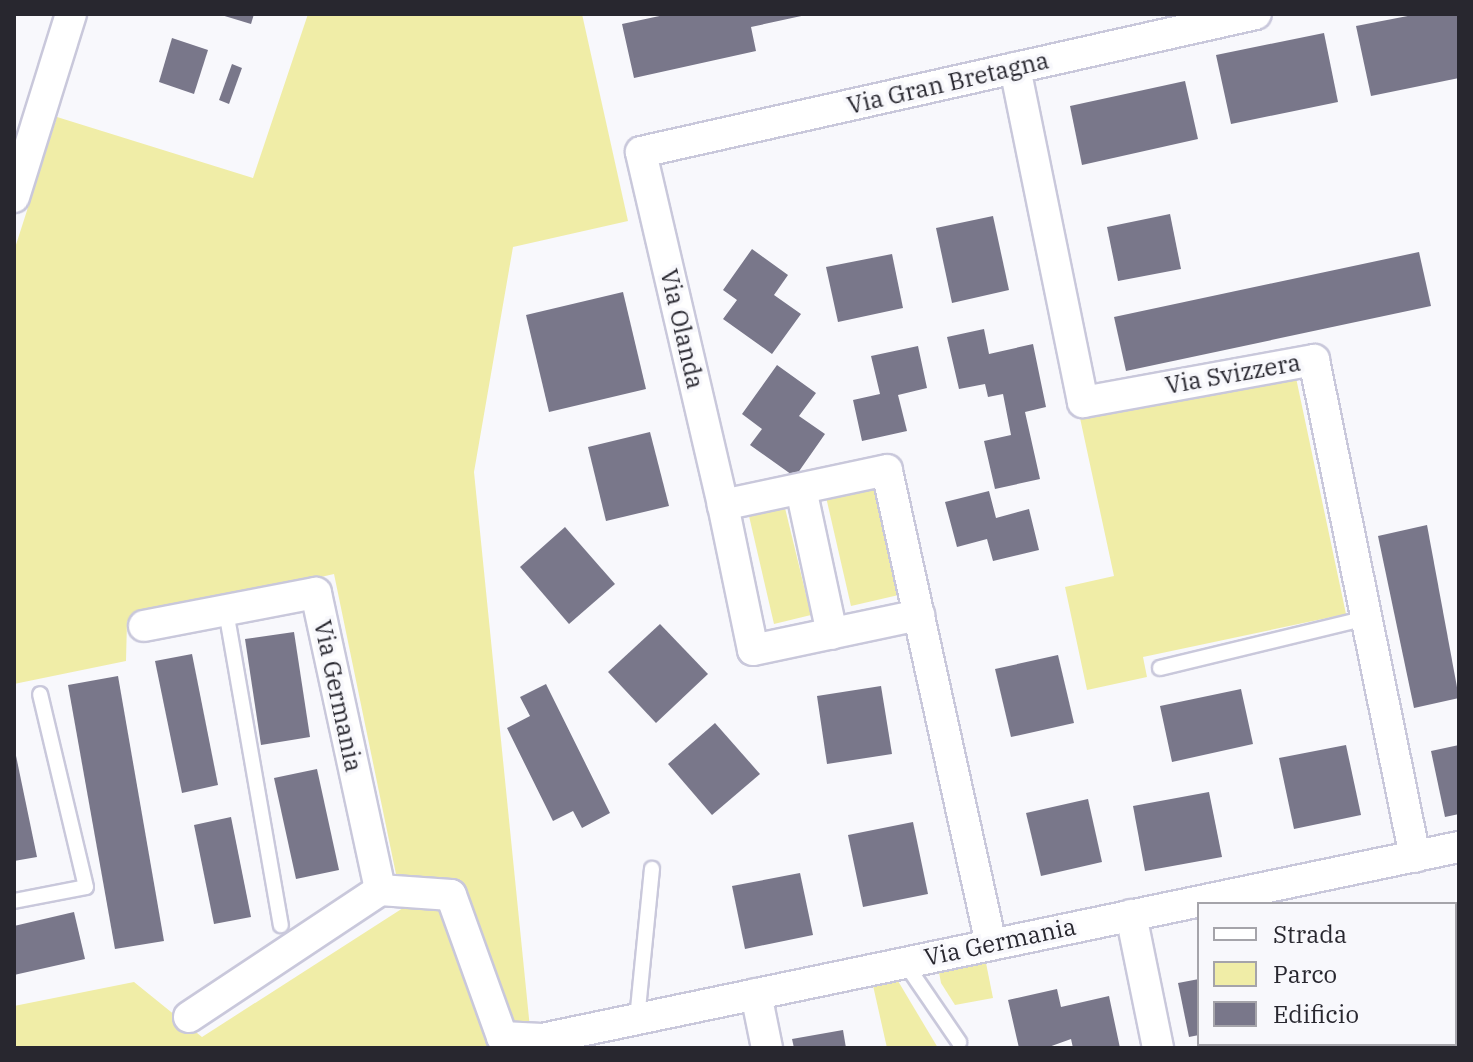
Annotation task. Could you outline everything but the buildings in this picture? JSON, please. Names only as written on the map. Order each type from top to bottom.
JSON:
[{"type":"street","points":[[14,197],[71,14]]},
{"type":"street","name":"Via Gran Bretagna","points":[[641,152],[1015,68],[1196,20],[1256,14]]},
{"type":"street","name":"Via Svizzera","points":[[1015,68],[1083,402],[1314,360],[1415,857]]},
{"type":"street","name":"Via Olanda","points":[[641,152],[723,505],[753,650],[919,615]]},
{"type":"street","points":[[723,505],[887,470],[991,944]]},
{"type":"street","points":[[801,489],[832,634]]},
{"type":"street","name":"Via Germania","points":[[144,626],[316,593],[380,890],[451,895],[502,1037],[543,1043],[637,1019],[1459,847]]},
{"type":"street","points":[[189,1017],[380,890]]},
{"type":"street","points":[[1131,915],[1158,1048]]},
{"type":"street","points":[[756,994],[767,1048]]},
{"type":"lane","points":[[226,611],[281,925]]},
{"type":"lane","points":[[1160,668],[1367,618]]},
{"type":"lane","points":[[14,901],[86,887],[40,694]]},
{"type":"lane","points":[[637,1019],[652,869]]},
{"type":"lane","points":[[904,963],[959,1042]]},
{"type":"green space","points":[[308,14],[582,14],[628,221],[513,247],[474,472],[532,1048],[14,1048],[14,1006],[134,982],[202,1037],[403,908],[334,574],[127,621],[126,661],[14,684],[14,251],[57,117],[253,178]]},
{"type":"green space","points":[[1295,373],[1346,614],[1143,657],[1147,677],[1087,690],[1065,587],[1114,576],[1080,418]]},
{"type":"green space","points":[[877,485],[903,594],[851,606],[826,497]]},
{"type":"green space","points":[[785,508],[811,615],[774,624],[749,516]]},
{"type":"green space","points":[[984,953],[993,998],[955,1005],[941,983],[937,962]]},
{"type":"green space","points":[[895,976],[938,1048],[887,1048],[872,981]]}]
